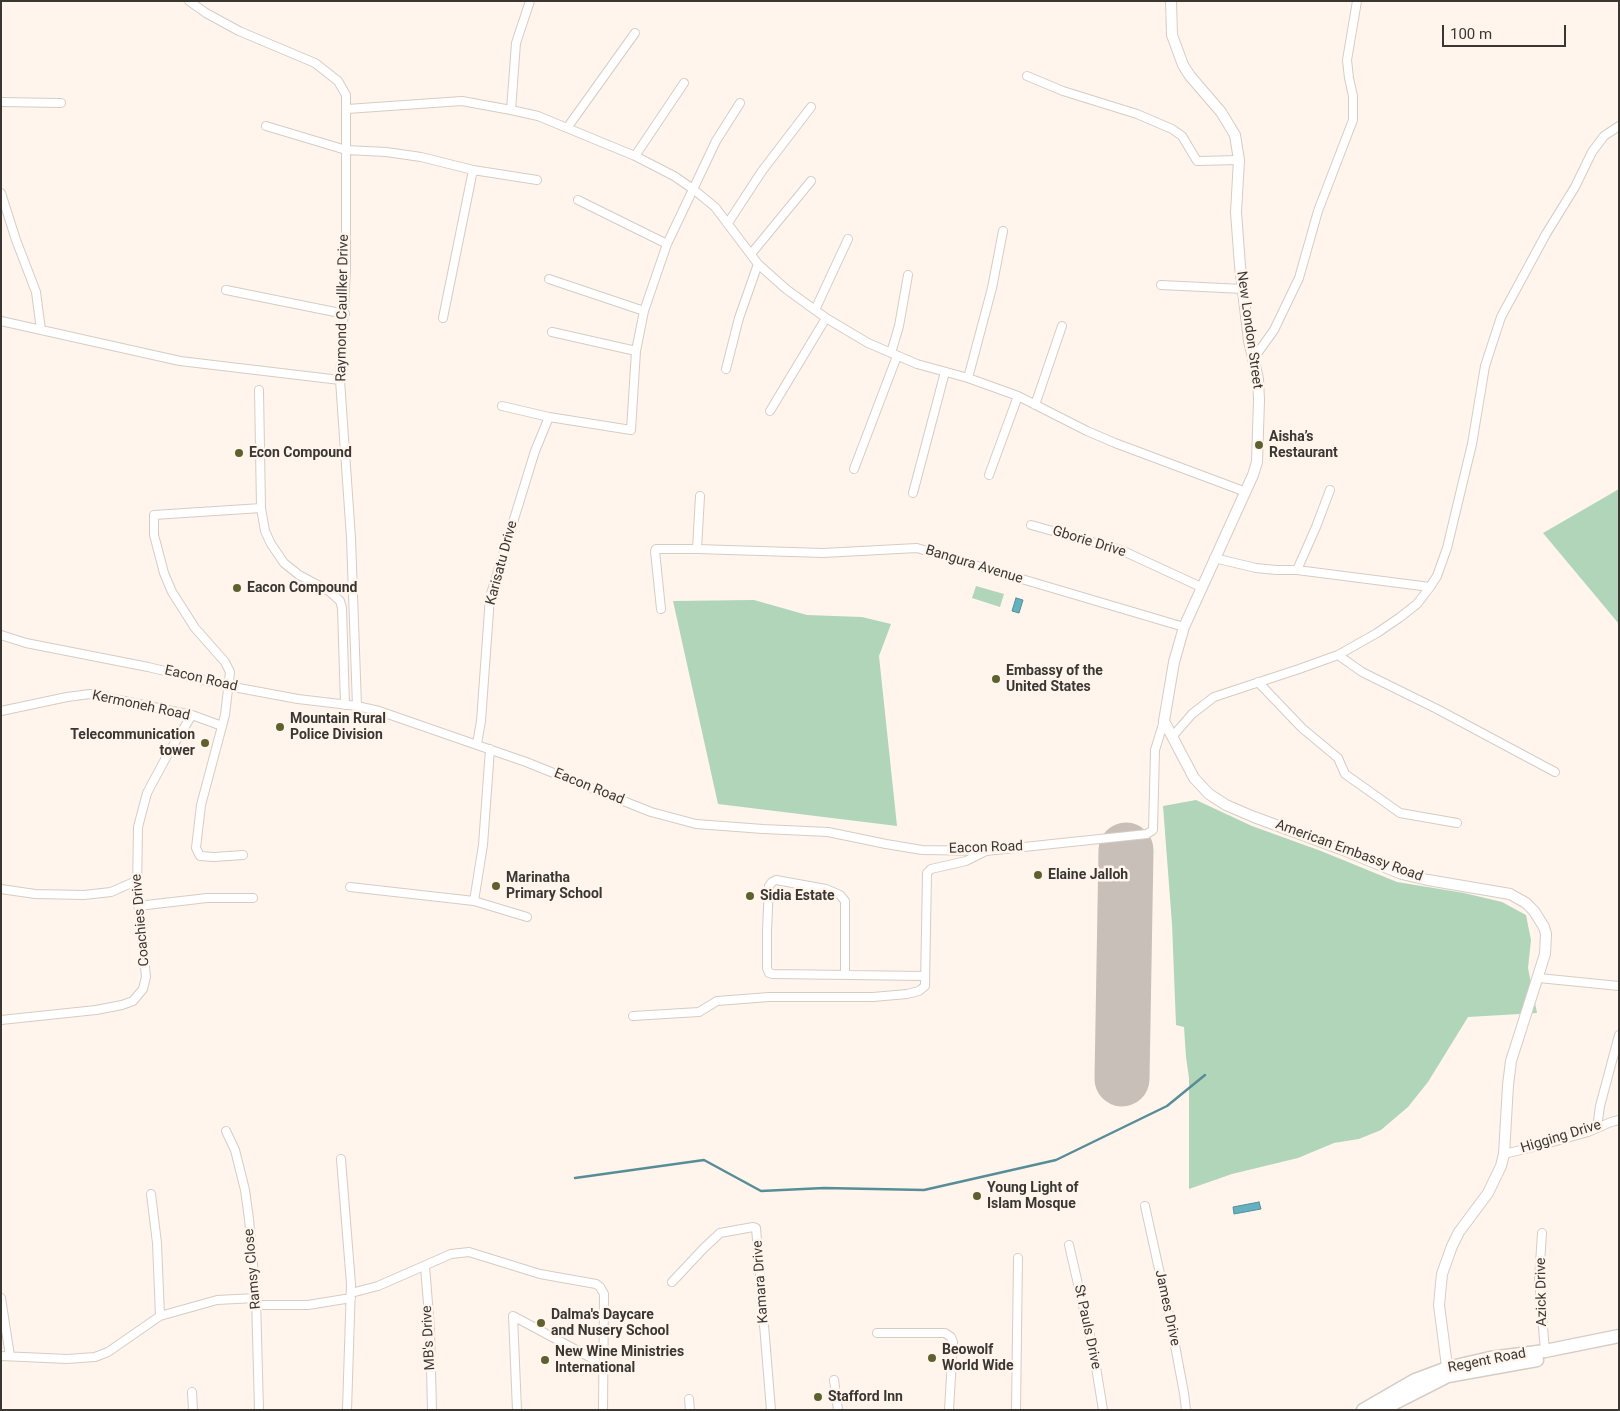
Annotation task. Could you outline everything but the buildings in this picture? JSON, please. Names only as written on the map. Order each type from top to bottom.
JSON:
[{"type":"main road","name":"Regent Road","points":[[1362,1410],[1416,1380],[1490,1358],[1545,1351],[1619,1336]]},
{"type":"main road","name":"Regent Road","points":[[1381,1410],[1447,1372],[1619,1345]]},
{"type":"street","name":"Raymond Caullker Drive","points":[[190,1],[206,13],[233,28],[325,69],[342,85],[346,95],[345,314],[340,380],[351,538],[357,706]]},
{"type":"street","points":[[511,110],[516,43],[530,1]]},
{"type":"street","name":"New London Street","points":[[1164,721],[1174,662],[1184,627],[1214,558],[1246,492],[1253,475],[1258,449],[1258,379],[1250,341],[1243,289],[1236,212],[1239,160],[1235,135],[1228,122],[1190,76],[1177,52],[1172,35],[1171,1]]},
{"type":"street","points":[[1254,358],[1266,344],[1274,330],[1299,278],[1318,211],[1353,120],[1353,96],[1347,60],[1357,1]]},
{"type":"street","points":[[567,128],[635,33]]},
{"type":"street","points":[[1027,76],[1063,91],[1137,114],[1172,129],[1182,136],[1197,161],[1239,160]]},
{"type":"street","points":[[635,156],[684,83]]},
{"type":"street","points":[[347,109],[462,101],[538,116],[635,156],[660,168],[693,189],[715,207],[758,264],[786,289],[826,318],[868,343],[917,364],[968,378],[1018,396],[1087,431],[1246,492]]},
{"type":"street","points":[[1,102],[61,103]]},
{"type":"street","points":[[502,406],[548,417],[631,430],[636,351],[644,311],[667,244],[716,141],[740,103]]},
{"type":"street","points":[[728,223],[762,171],[811,107]]},
{"type":"street","points":[[266,126],[346,150],[386,152],[420,157],[473,170],[538,180]]},
{"type":"street","points":[[1172,737],[1192,714],[1214,697],[1300,669],[1338,654],[1399,618],[1417,604],[1430,587],[1437,576],[1447,548],[1472,444],[1484,366],[1501,317],[1546,234],[1575,187],[1592,152],[1604,136],[1619,126]]},
{"type":"street","points":[[443,318],[473,170]]},
{"type":"street","points":[[751,254],[811,181]]},
{"type":"street","points":[[1,193],[16,240],[36,292],[41,330]]},
{"type":"street","points":[[578,200],[667,244]]},
{"type":"street","points":[[968,378],[992,288],[1003,231]]},
{"type":"street","points":[[815,310],[848,239]]},
{"type":"street","points":[[726,369],[739,318],[758,264]]},
{"type":"street","points":[[854,469],[894,355],[908,274]]},
{"type":"street","points":[[549,279],[644,311]]},
{"type":"street","points":[[1161,285],[1243,289]]},
{"type":"street","points":[[226,290],[345,314]]},
{"type":"street","points":[[770,411],[826,318]]},
{"type":"street","points":[[1,321],[180,361],[340,380]]},
{"type":"street","points":[[1035,405],[1062,326]]},
{"type":"street","points":[[552,332],[636,351]]},
{"type":"street","points":[[913,493],[945,372]]},
{"type":"street","points":[[259,390],[261,508],[265,531],[271,544],[284,562],[299,575],[329,591],[340,601],[342,608],[345,705]]},
{"type":"street","points":[[989,475],[1018,396]]},
{"type":"street","name":"Karisatu Drive","points":[[477,744],[481,721],[490,597],[534,451],[548,417]]},
{"type":"street","points":[[1297,570],[1330,490]]},
{"type":"street","points":[[697,549],[700,496]]},
{"type":"street","points":[[243,855],[200,856],[196,848],[202,805],[222,726],[230,678],[228,667],[182,610],[164,573],[154,535],[154,515],[261,508]]},
{"type":"street","name":"Gborie Drive","points":[[1032,525],[1121,550],[1201,587]]},
{"type":"street","name":"Bangura Avenue","points":[[660,609],[656,549],[823,553],[917,548],[1184,627]]},
{"type":"street","points":[[1214,558],[1256,568],[1297,570],[1430,587]]},
{"type":"street","name":"Eacon Road","points":[[1,635],[26,644],[148,667],[228,686],[379,711],[477,744],[651,812],[696,824],[828,832],[922,850],[986,851],[1147,834],[1153,830],[1151,801],[1155,750],[1164,721]]},
{"type":"street","points":[[1338,654],[1362,672],[1437,709],[1555,772]]},
{"type":"street","points":[[1258,682],[1302,728],[1338,758],[1345,774],[1400,813],[1457,823]]},
{"type":"street","name":"Kermoneh Road","points":[[1,711],[90,694],[192,715],[222,726]]},
{"type":"street","name":"Coachies Drive","points":[[1,1020],[96,1010],[122,1005],[133,1001],[143,989],[146,977],[136,881],[138,827],[147,792],[192,715]]},
{"type":"street","name":"American Embassy Road","points":[[1164,721],[1194,778],[1210,794],[1226,805],[1402,874],[1502,892],[1518,898],[1534,911],[1544,927],[1545,954],[1539,978],[1516,1041],[1511,1061],[1504,1154],[1501,1166],[1488,1193],[1452,1246],[1442,1274],[1439,1305],[1447,1372]]},
{"type":"street","points":[[474,901],[483,845],[490,749]]},
{"type":"street","points":[[633,1016],[699,1012],[717,1001],[769,997],[873,997],[919,991],[925,986],[927,873],[931,869],[966,860],[986,851]]},
{"type":"street","points":[[845,974],[845,901],[840,895],[826,889],[776,880],[772,882],[769,886],[767,931],[769,973],[925,976]]},
{"type":"street","points":[[1,889],[35,894],[84,895],[111,892],[136,881]]},
{"type":"street","points":[[350,886],[474,901],[527,917]]},
{"type":"street","points":[[138,906],[207,898],[253,898]]},
{"type":"street","points":[[1539,978],[1619,986]]},
{"type":"street","points":[[1597,1128],[1600,1106],[1619,1035]]},
{"type":"street","name":"Higging Drive","points":[[1504,1154],[1542,1145],[1619,1120]]},
{"type":"street","name":"Ramsy Close","points":[[226,1131],[235,1150],[245,1190],[256,1302],[259,1410]]},
{"type":"street","points":[[341,1159],[351,1272],[346,1410]]},
{"type":"street","points":[[151,1194],[157,1242],[160,1316]]},
{"type":"street","name":"James Drive","points":[[1146,1206],[1172,1327],[1186,1410]]},
{"type":"street","name":"Kamara Drive","points":[[672,1282],[720,1233],[756,1228],[771,1410]]},
{"type":"street","name":"Azick Drive","points":[[1542,1233],[1539,1279],[1545,1351]]},
{"type":"street","name":"St Pauls Drive","points":[[1069,1245],[1093,1349],[1103,1410]]},
{"type":"street","points":[[1,1356],[96,1357],[108,1352],[160,1316],[217,1300],[256,1302],[278,1306],[308,1305],[351,1295],[378,1286],[451,1254],[473,1252],[540,1274],[600,1286],[604,1294],[603,1410]]},
{"type":"street","points":[[1016,1410],[1018,1258]]},
{"type":"street","name":"MB's Drive","points":[[425,1266],[430,1329],[432,1410]]},
{"type":"street","points":[[1,1298],[10,1356]]},
{"type":"street","points":[[516,1410],[513,1316],[595,1360]]},
{"type":"street","points":[[877,1334],[945,1333],[951,1337],[953,1342],[949,1410]]},
{"type":"street","points":[[834,1380],[838,1410]]},
{"type":"street","points":[[192,1392],[193,1410]]},
{"type":"street","points":[[689,1399],[690,1410]]},
{"type":"green space","points":[[1619,489],[1619,624],[1543,533]]},
{"type":"green space","points":[[976,586],[1004,594],[1000,607],[972,598]]},
{"type":"green space","points":[[754,600],[807,615],[862,617],[891,624],[879,656],[897,826],[718,804],[673,601]]},
{"type":"green space","points":[[1196,800],[1252,826],[1321,851],[1397,882],[1464,893],[1502,902],[1526,915],[1531,940],[1528,968],[1537,1013],[1468,1017],[1428,1082],[1408,1107],[1381,1130],[1359,1139],[1334,1143],[1298,1158],[1232,1174],[1189,1189],[1189,1078],[1184,1027],[1176,1025],[1172,924],[1163,806]]},
{"type":"water","points":[[1016,598],[1023,600],[1019,613],[1012,611]]},
{"type":"water","points":[[1259,1202],[1261,1209],[1234,1214],[1233,1207]]},
{"type":"waterway","points":[[575,1178],[704,1160],[761,1191],[824,1188],[924,1190],[1056,1160],[1167,1106],[1205,1075]]},
{"type":"runway","points":[[1122,1079],[1126,850]]},
{"type":"place","name":"Aisha’s Restaurant","points":[[1259,445]]},
{"type":"place","name":"Econ Compound","points":[[239,453]]},
{"type":"place","name":"Eacon Compound","points":[[237,588]]},
{"type":"place","name":"Embassy of the United States","points":[[996,679]]},
{"type":"place","name":"Mountain Rural Police Division","points":[[280,727]]},
{"type":"place","name":"Telecommunication tower","points":[[205,743]]},
{"type":"place","name":"Elaine Jalloh","points":[[1038,875]]},
{"type":"place","name":"Marinatha Primary School","points":[[496,886]]},
{"type":"place","name":"Sidia Estate","points":[[750,896]]},
{"type":"place","name":"Young Light of Islam Mosque","points":[[977,1196]]},
{"type":"place","name":"Dalma's Daycare and Nusery School","points":[[541,1323]]},
{"type":"place","name":"Beowolf World Wide","points":[[932,1358]]},
{"type":"place","name":"New Wine Ministries International","points":[[545,1360]]},
{"type":"place","name":"Stafford Inn","points":[[818,1397]]}]
